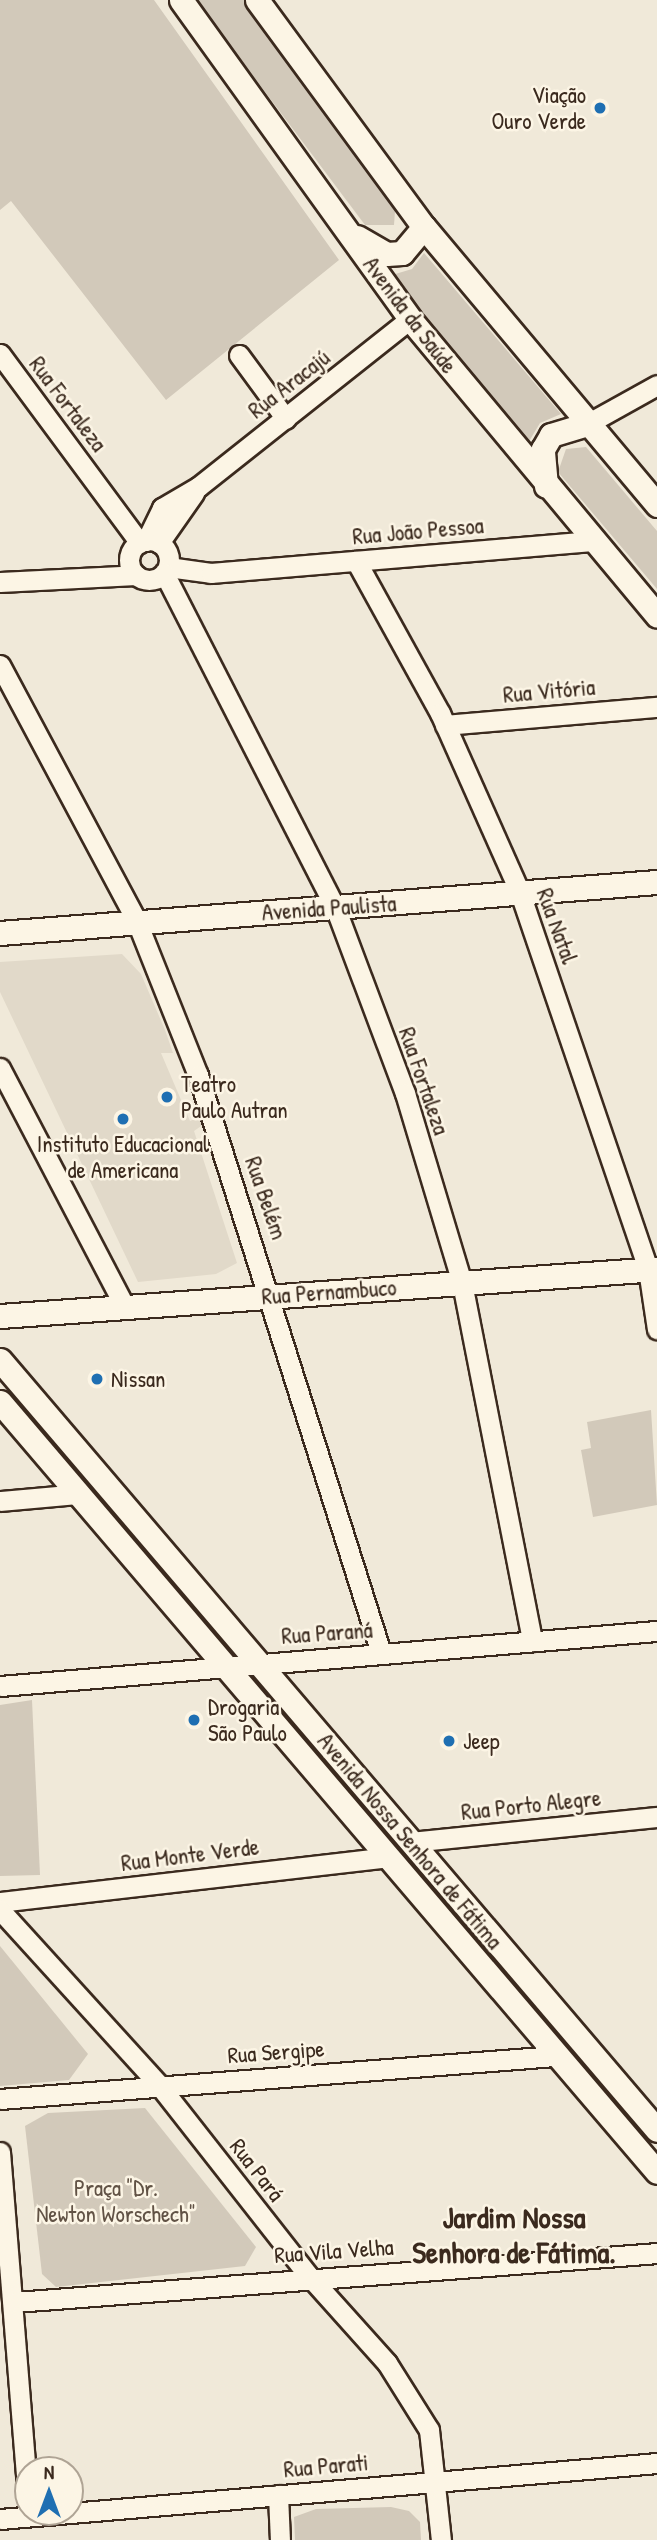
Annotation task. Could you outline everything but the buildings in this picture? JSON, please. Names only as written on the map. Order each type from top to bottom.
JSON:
[{"type":"main road","name":"Avenida da Saúde","points":[[181,0],[410,319],[547,487],[657,615]]},
{"type":"main road","points":[[257,0],[424,227],[657,505]]},
{"type":"main road","points":[[346,229],[387,254],[402,253],[424,227]]},
{"type":"main road","points":[[547,487],[543,449],[551,435],[587,424]]},
{"type":"main road","name":"Avenida Paulista","points":[[0,933],[657,883]]},
{"type":"main road","name":"Rua Pernambuco","points":[[0,1316],[652,1269]]},
{"type":"main road","name":"Avenida Nossa Senhora de Fátima","points":[[0,1360],[657,2130]]},
{"type":"main road","name":"Avenida Nossa Senhora de Fátima","points":[[0,1402],[555,2056],[657,2172]]},
{"type":"street","name":"Rua Aracajú","points":[[149,558],[155,514],[198,486],[286,419],[410,319]]},
{"type":"street","name":"Rua Fortaleza","points":[[0,354],[97,483],[149,558],[335,907],[405,1093],[462,1283],[532,1641]]},
{"type":"street","points":[[240,355],[286,419]]},
{"type":"street","points":[[587,424],[657,385]]},
{"type":"street","name":"Rua João Pessoa","points":[[0,582],[66,579],[149,558],[199,573],[595,541]]},
{"type":"street","name":"Rua Natal","points":[[356,561],[446,725],[520,893],[652,1269],[657,1329]]},
{"type":"street","name":"Rua Belém","points":[[0,665],[137,922],[198,1075],[273,1296],[381,1653]]},
{"type":"street","name":"Rua Vitória","points":[[446,725],[657,707]]},
{"type":"street","points":[[0,1068],[125,1307]]},
{"type":"street","points":[[0,1501],[79,1494]]},
{"type":"street","name":"Rua Paraná","points":[[0,1686],[224,1665],[657,1631]]},
{"type":"street","name":"Rua Porto Alegre","points":[[410,1842],[657,1817]]},
{"type":"street","name":"Rua Monte Verde","points":[[0,1902],[386,1857]]},
{"type":"street","name":"Rua Pará","points":[[0,1910],[159,2085],[309,2276],[387,2363],[429,2430],[441,2540]]},
{"type":"street","name":"Rua Sergipe","points":[[0,2099],[555,2056]]},
{"type":"street","points":[[0,2152],[15,2302],[25,2456]]},
{"type":"street","name":"Rua Vila Velha","points":[[15,2302],[309,2276],[657,2253]]},
{"type":"street","name":"Rua Parati","points":[[84,2506],[278,2495],[657,2463]]},
{"type":"street","points":[[278,2495],[280,2540]]},
{"type":"shaded area","name":"Instituto Educacional de Americana","points":[[122,954],[141,974],[165,1030],[173,1053],[161,1053],[190,1121],[200,1117],[204,1124],[194,1131],[237,1263],[216,1274],[138,1282],[0,992],[0,962]]},
{"type":"green space","points":[[0,0],[154,0],[339,260],[166,400],[11,201],[0,210]]},
{"type":"green space","points":[[196,0],[245,0],[395,211],[394,225],[365,225]]},
{"type":"green space","points":[[424,253],[561,414],[540,423],[528,443],[392,275],[412,269]]},
{"type":"green space","points":[[586,447],[657,531],[657,589],[558,472],[566,449]]},
{"type":"green space","points":[[651,1410],[657,1505],[593,1517],[581,1450],[591,1448],[587,1422]]},
{"type":"green space","points":[[32,1700],[40,1875],[0,1876],[0,1705]]},
{"type":"green space","points":[[0,1946],[88,2054],[69,2080],[0,2086]]},
{"type":"green space","name":"Praça \"Dr. Newton Worschech\"","points":[[145,2108],[256,2247],[245,2266],[56,2287],[42,2274],[25,2126],[48,2113]]},
{"type":"green space","points":[[391,2507],[409,2511],[420,2522],[421,2540],[295,2540],[294,2517],[316,2509]]},
{"type":"place","name":"Viação Ouro Verde","points":[[600,108]]},
{"type":"place","name":"Teatro Paulo Autran","points":[[167,1097]]},
{"type":"place","name":"Instituto Educacional de Americana","points":[[123,1119]]},
{"type":"place","name":"Nissan","points":[[97,1379]]},
{"type":"place","name":"Drogaria São Paulo","points":[[194,1720]]},
{"type":"place","name":"Jeep","points":[[449,1741]]},
{"type":"district","name":"Jardim Nossa Senhora de Fátima.","points":[[514,2234]]}]
